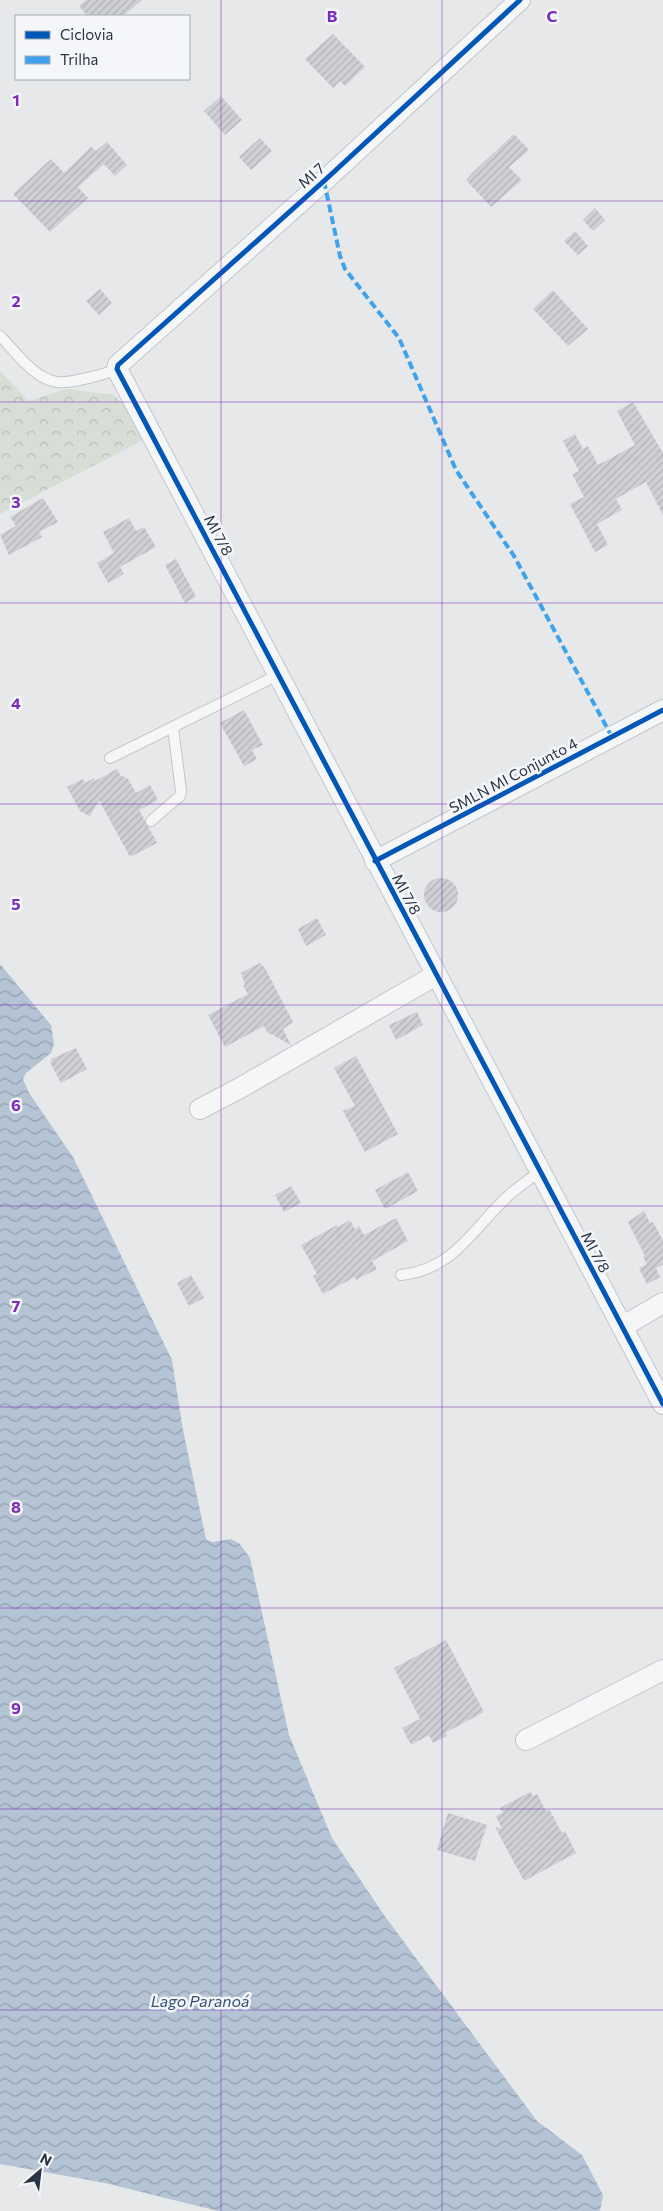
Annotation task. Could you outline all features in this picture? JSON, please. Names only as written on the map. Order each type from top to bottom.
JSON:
[{"type":"street","name":"MI 7","points":[[118,369],[520,0]]},
{"type":"street","name":"MI 7/8","points":[[118,369],[375,861],[663,1404]]},
{"type":"street","name":"SMLN MI Conjunto 4","points":[[375,861],[663,710]]},
{"type":"street","points":[[200,1109],[436,975]]},
{"type":"street","points":[[622,1326],[663,1303]]},
{"type":"street","points":[[526,1740],[663,1670]]},
{"type":"lane","points":[[0,336],[38,374],[51,381],[62,382],[118,369]]},
{"type":"lane","points":[[110,758],[278,675]]},
{"type":"lane","points":[[151,821],[178,800],[181,791],[172,728]]},
{"type":"lane","points":[[401,1275],[418,1273],[437,1265],[456,1252],[507,1197],[540,1172]]},
{"type":"green space","points":[[0,371],[29,401],[67,389],[114,395],[155,434],[0,514]]},
{"type":"water","name":"Lago Paranoá","points":[[0,964],[51,1025],[54,1044],[51,1053],[26,1073],[23,1079],[29,1093],[73,1157],[172,1360],[183,1430],[206,1539],[212,1542],[231,1539],[240,1544],[250,1558],[289,1735],[332,1838],[384,1915],[537,2121],[582,2155],[603,2195],[600,2211],[218,2211],[105,2183],[0,2164]]},
{"type":"building","points":[[86,0],[142,0],[124,15],[86,15],[79,6]]},
{"type":"building","points":[[333,34],[365,67],[345,86],[340,81],[333,88],[305,59]]},
{"type":"building","points":[[221,96],[242,120],[225,135],[204,111]]},
{"type":"building","points":[[514,134],[529,150],[509,167],[522,180],[491,207],[466,180]]},
{"type":"building","points":[[260,138],[272,151],[251,170],[239,157]]},
{"type":"building","points":[[107,142],[127,165],[115,176],[104,164],[78,187],[88,198],[50,232],[13,194],[51,159],[64,173],[91,147],[96,151]]},
{"type":"building","points":[[595,208],[605,220],[593,231],[583,220]]},
{"type":"building","points":[[575,231],[588,246],[578,255],[564,241]]},
{"type":"building","points":[[100,289],[112,303],[99,315],[86,301]]},
{"type":"building","points":[[553,290],[588,329],[568,346],[533,309]]},
{"type":"building","points":[[633,402],[663,453],[663,515],[646,482],[633,489],[616,499],[622,510],[597,524],[608,545],[595,552],[570,504],[584,497],[572,474],[579,471],[563,441],[575,434],[583,449],[588,446],[598,465],[635,445],[617,411]]},
{"type":"building","points":[[43,498],[58,522],[39,532],[42,537],[9,555],[0,535],[16,526],[10,517]]},
{"type":"building","points":[[129,518],[136,531],[144,527],[156,547],[120,567],[124,574],[108,583],[97,563],[114,553],[103,532]]},
{"type":"building","points":[[176,559],[196,597],[185,603],[165,565]]},
{"type":"building","points":[[244,710],[263,745],[252,750],[257,759],[244,766],[220,723]]},
{"type":"building","points":[[117,769],[120,775],[128,779],[136,793],[150,785],[158,800],[139,810],[157,843],[130,857],[99,800],[90,816],[80,811],[67,787],[83,779],[85,783],[94,778],[95,781]]},
{"type":"building","points":[[441,878],[448,879],[453,883],[457,888],[457,902],[453,907],[448,911],[441,912],[434,911],[429,907],[425,902],[424,895],[425,888],[429,883],[434,879]]},
{"type":"building","points":[[317,918],[326,935],[306,946],[298,929]]},
{"type":"building","points":[[260,963],[265,968],[293,1022],[283,1029],[291,1045],[267,1032],[264,1026],[225,1047],[208,1015],[248,994],[243,986],[245,985],[241,973]]},
{"type":"building","points":[[417,1012],[423,1025],[396,1040],[389,1025]]},
{"type":"building","points":[[76,1048],[87,1069],[61,1083],[50,1062],[52,1061],[51,1059]]},
{"type":"building","points":[[356,1056],[398,1134],[365,1152],[343,1111],[355,1106],[334,1068]]},
{"type":"building","points":[[408,1172],[418,1191],[385,1209],[375,1190]]},
{"type":"building","points":[[291,1186],[301,1203],[284,1212],[275,1195]]},
{"type":"building","points":[[644,1211],[650,1223],[653,1222],[663,1241],[663,1265],[656,1268],[660,1277],[647,1284],[639,1268],[647,1264],[643,1257],[645,1256],[628,1222]]},
{"type":"building","points":[[396,1218],[408,1241],[372,1261],[377,1269],[356,1280],[355,1277],[323,1294],[313,1276],[317,1274],[301,1245],[350,1220],[355,1229],[359,1226],[364,1235]]},
{"type":"building","points":[[191,1275],[204,1298],[189,1306],[177,1283]]},
{"type":"building","points":[[446,1640],[484,1712],[445,1733],[447,1736],[433,1743],[429,1735],[411,1745],[402,1728],[420,1719],[394,1668]]},
{"type":"building","points":[[530,1792],[533,1796],[537,1794],[546,1811],[549,1809],[562,1833],[565,1831],[576,1853],[524,1881],[495,1827],[502,1829],[496,1816],[503,1813],[500,1808]]},
{"type":"building","points":[[448,1813],[487,1825],[475,1861],[437,1850]]},
{"type":"marked path","points":[[324,181],[340,256],[345,269],[399,338],[456,470],[514,556],[612,737]]},
{"type":"cycle path","points":[[520,0],[324,181],[118,365],[117,369],[663,1404]]},
{"type":"cycle path","points":[[375,861],[663,710]]}]
